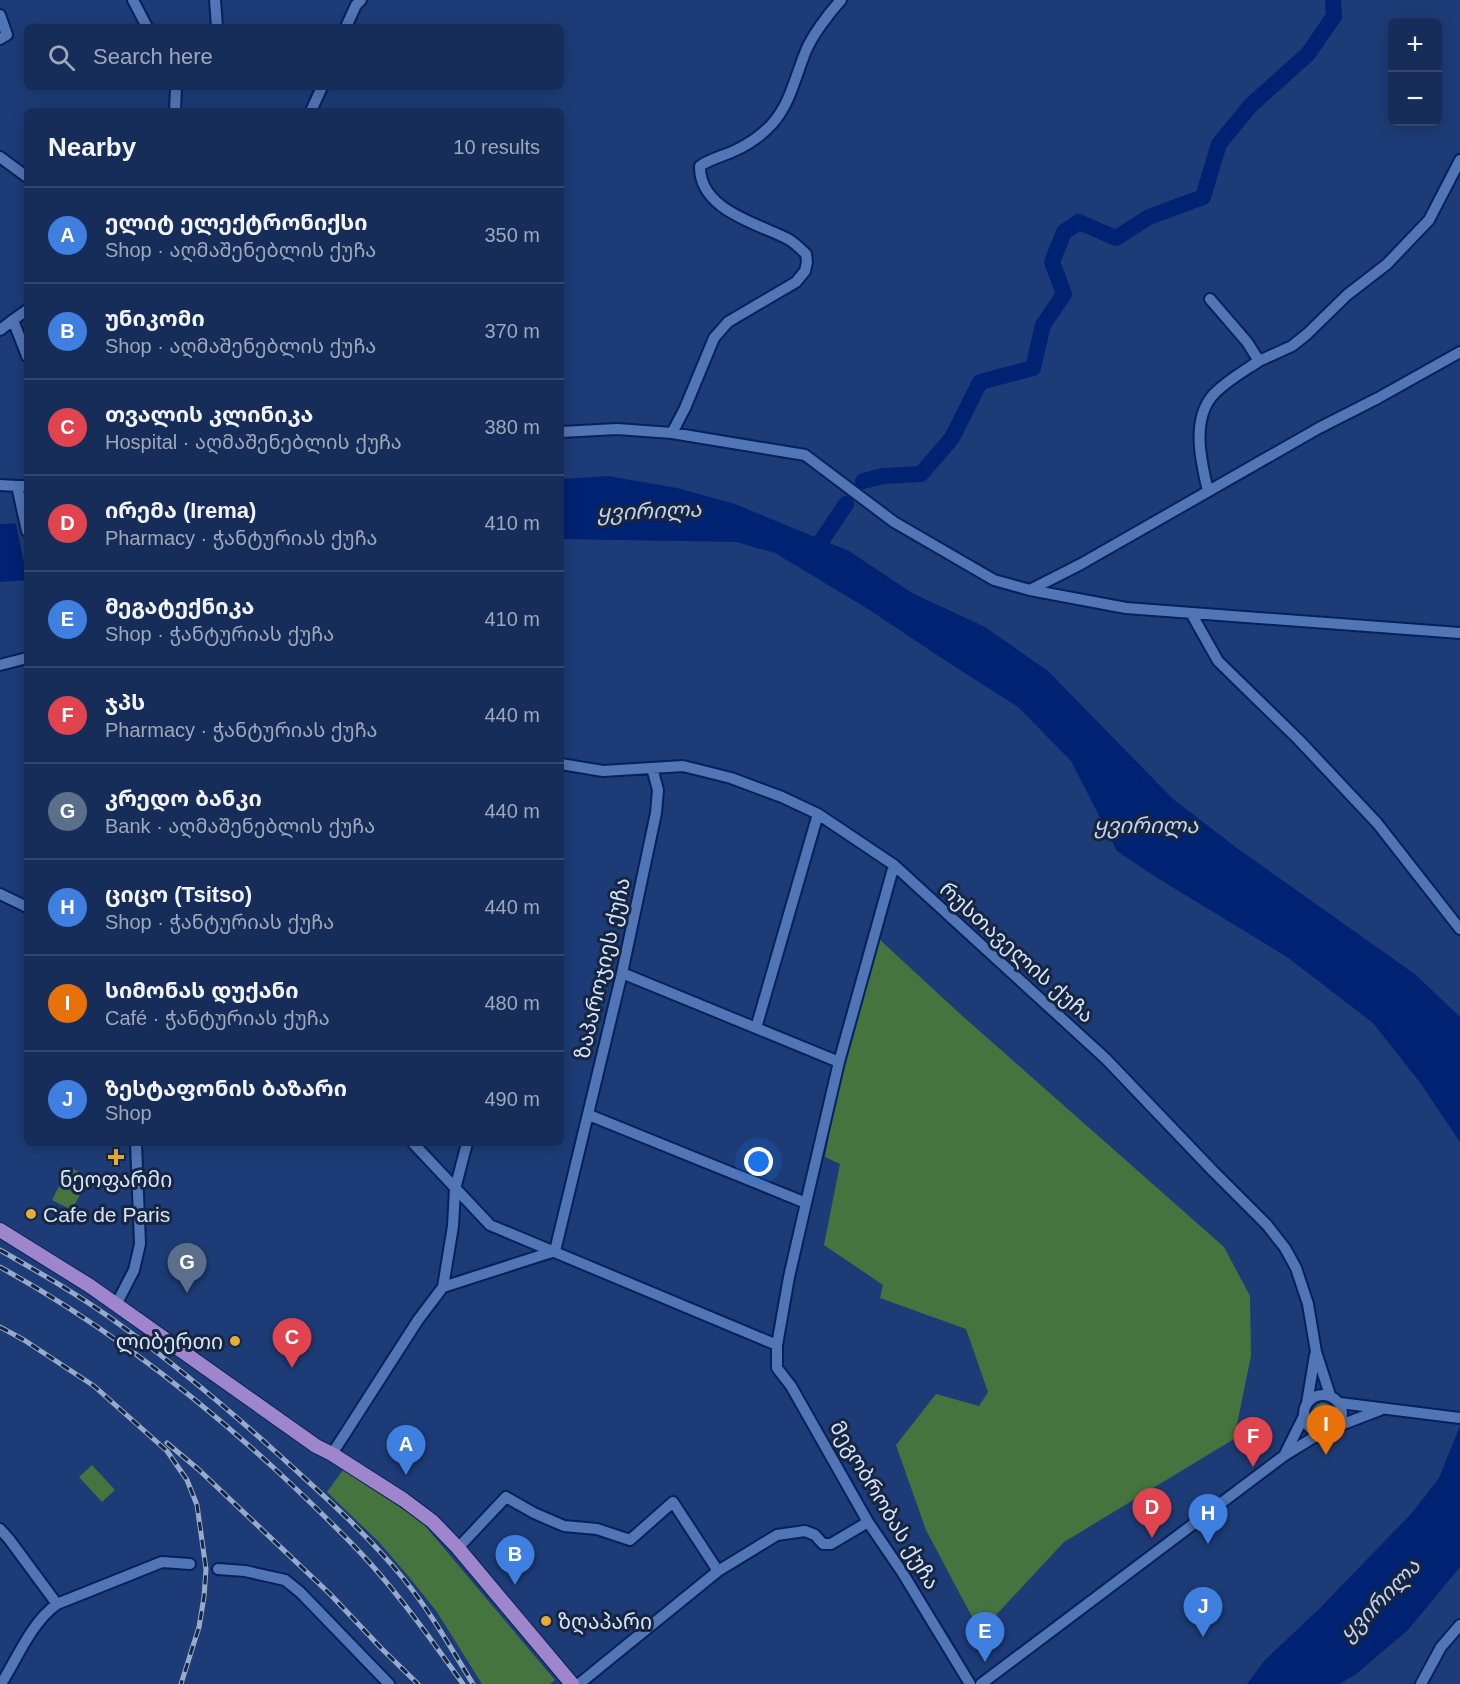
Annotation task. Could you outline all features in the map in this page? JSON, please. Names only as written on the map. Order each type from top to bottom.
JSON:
[{"type":"main road","points":[[0,1230],[90,1286],[316,1446],[332,1454],[432,1521],[458,1548],[572,1684]]},
{"type":"street","points":[[133,0],[145,24]]},
{"type":"street","points":[[215,0],[217,24]]},
{"type":"street","points":[[347,24],[356,5],[361,0]]},
{"type":"street","points":[[672,433],[714,338],[728,322],[796,282],[805,271],[807,262],[806,254],[797,245],[748,222],[706,192],[700,175],[700,166],[754,140],[772,124],[787,104],[806,51],[841,0]]},
{"type":"street","points":[[0,15],[7,35],[0,39]]},
{"type":"street","points":[[175,108],[176,90]]},
{"type":"street","points":[[313,108],[321,90]]},
{"type":"street","points":[[0,157],[24,175]]},
{"type":"street","points":[[1208,491],[1201,461],[1201,420],[1212,396],[1259,361],[1292,346],[1347,295],[1387,264],[1429,219],[1460,160]]},
{"type":"street","points":[[1210,299],[1247,342],[1259,361]]},
{"type":"street","points":[[0,330],[24,312]]},
{"type":"street","points":[[13,320],[24,348]]},
{"type":"street","points":[[1030,590],[1319,428],[1459,353]]},
{"type":"street","points":[[564,432],[617,429],[672,433],[805,455],[894,522],[994,580],[1030,590],[1126,608],[1460,633]]},
{"type":"street","points":[[0,485],[22,486],[21,506],[24,518]]},
{"type":"street","points":[[1191,613],[1218,661],[1298,739],[1377,823],[1460,929]]},
{"type":"street","points":[[0,665],[24,659]]},
{"type":"street","name":"რუსთაველის ქუჩა","points":[[564,764],[603,771],[683,765],[731,777],[818,814],[894,865],[1106,1059],[1212,1171],[1267,1225],[1285,1248],[1296,1268],[1308,1304],[1316,1352],[1330,1395]]},
{"type":"street","name":"ზაპაროჯიეს ქუჩა","points":[[555,1251],[622,973],[656,813],[658,790],[652,768]]},
{"type":"street","points":[[756,1028],[818,814]]},
{"type":"street","points":[[416,1146],[490,1225],[777,1345],[789,1277],[839,1062],[894,865]]},
{"type":"street","points":[[1,898],[24,906]]},
{"type":"street","points":[[622,973],[839,1062]]},
{"type":"street","points":[[589,1115],[806,1203]]},
{"type":"street","points":[[116,1305],[134,1270],[140,1244],[136,1146]]},
{"type":"street","points":[[332,1454],[394,1356],[443,1287],[453,1226],[455,1189],[466,1146]]},
{"type":"street","points":[[443,1287],[555,1251]]},
{"type":"street","name":"მეგობრობას ქუჩა","points":[[777,1345],[777,1368],[791,1386],[868,1522],[902,1572],[970,1684]]},
{"type":"street","name":"რუსთაველის ქუჩა","points":[[1307,1403],[1316,1352]]},
{"type":"street","points":[[1285,1455],[1304,1416],[1305,1407],[1312,1398],[1319,1395],[1330,1395],[1340,1403],[1343,1417],[1338,1426]]},
{"type":"street","points":[[1340,1403],[1460,1418]]},
{"type":"street","points":[[981,1684],[1285,1455],[1321,1433],[1331,1432],[1338,1426],[1383,1408]]},
{"type":"street","points":[[1304,1416],[1311,1429],[1321,1433]]},
{"type":"street","points":[[458,1548],[506,1497],[564,1526],[597,1529],[630,1540],[673,1502],[718,1571]]},
{"type":"street","points":[[579,1684],[718,1571],[777,1535],[805,1531],[815,1535],[823,1544],[831,1544],[868,1522]]},
{"type":"street","points":[[0,1529],[57,1604]]},
{"type":"street","points":[[5,1683],[39,1621],[57,1604],[162,1562],[190,1564]]},
{"type":"street","points":[[218,1569],[245,1571],[285,1580],[300,1592],[389,1684]]},
{"type":"street","points":[[1421,1684],[1441,1647],[1460,1625]]},
{"type":"green space","points":[[878,938],[958,1012],[1224,1247],[1250,1296],[1251,1356],[1234,1439],[1064,1542],[980,1632],[926,1530],[896,1445],[936,1394],[979,1406],[988,1392],[966,1329],[880,1298],[883,1285],[824,1245],[840,1164],[825,1157],[840,1076]]},
{"type":"green space","points":[[69,1167],[89,1177],[72,1210],[52,1200]]},
{"type":"green space","points":[[1323,1403],[1330,1406],[1333,1413],[1330,1420],[1323,1423],[1316,1420],[1313,1413],[1316,1406]]},
{"type":"green space","points":[[92,1465],[115,1490],[102,1502],[79,1477]]},
{"type":"green space","points":[[343,1470],[421,1521],[555,1680],[550,1684],[482,1684],[437,1612],[409,1577],[379,1542],[327,1492]]},
{"type":"water","name":"ყვირილა","points":[[608,476],[677,488],[735,504],[849,551],[912,593],[985,627],[1048,671],[1173,799],[1237,848],[1416,975],[1460,1017],[1460,1142],[1421,1084],[1373,1023],[1287,957],[1117,851],[1071,761],[1018,707],[868,609],[775,553],[736,542],[564,539],[564,479]]},
{"type":"water","points":[[24,523],[24,580],[0,582],[0,524]]},
{"type":"water","name":"ყვირილა","points":[[1460,1426],[1460,1567],[1408,1630],[1355,1675],[1339,1684],[1247,1684],[1265,1660],[1318,1610],[1411,1514],[1439,1478]]},
{"type":"pier","points":[[15,520],[24,520],[24,563]]},
{"type":"waterway","points":[[863,481],[883,476],[921,474],[952,438],[980,382],[1033,368],[1043,325],[1064,294],[1052,262],[1064,232],[1079,222],[1116,238],[1149,217],[1203,197],[1219,144],[1251,105],[1308,54],[1334,16],[1333,0]]},
{"type":"waterway","points":[[810,558],[846,504]]},
{"type":"railway","points":[[0,1250],[108,1316],[183,1372],[259,1437],[359,1529],[389,1561],[431,1617],[473,1684]]},
{"type":"railway","points":[[0,1267],[109,1335],[144,1360],[243,1440],[335,1526],[369,1562],[406,1606],[463,1684]]},
{"type":"railway","points":[[0,1327],[94,1386],[167,1451],[187,1480],[197,1505],[206,1569],[199,1627],[181,1684]]},
{"type":"railway","points":[[167,1443],[198,1469],[330,1594],[418,1684]]},
{"type":"place","name":"ნეოფარმი","points":[[116,1157]]},
{"type":"place","name":"Cafe de Paris","points":[[31,1214]]},
{"type":"place","name":"კრედო ბანკი","points":[[187,1293]]},
{"type":"place","name":"ლიბერთი","points":[[235,1341]]},
{"type":"place","name":"თვალის კლინიკა","points":[[292,1368]]},
{"type":"place","name":"სიმონას დუქანი","points":[[1326,1455]]},
{"type":"place","name":"ჯპს","points":[[1253,1467]]},
{"type":"place","name":"ელიტ ელექტრონიქსი","points":[[406,1475]]},
{"type":"place","name":"ირემა (Irema)","points":[[1152,1538]]},
{"type":"place","name":"ციცო (Tsitso)","points":[[1208,1544]]},
{"type":"place","name":"უნიკომი","points":[[515,1585]]},
{"type":"place","name":"ზღაპარი","points":[[546,1621]]},
{"type":"place","name":"ზესტაფონის ბაზარი","points":[[1203,1637]]},
{"type":"place","name":"მეგატექნიკა","points":[[985,1662]]}]
